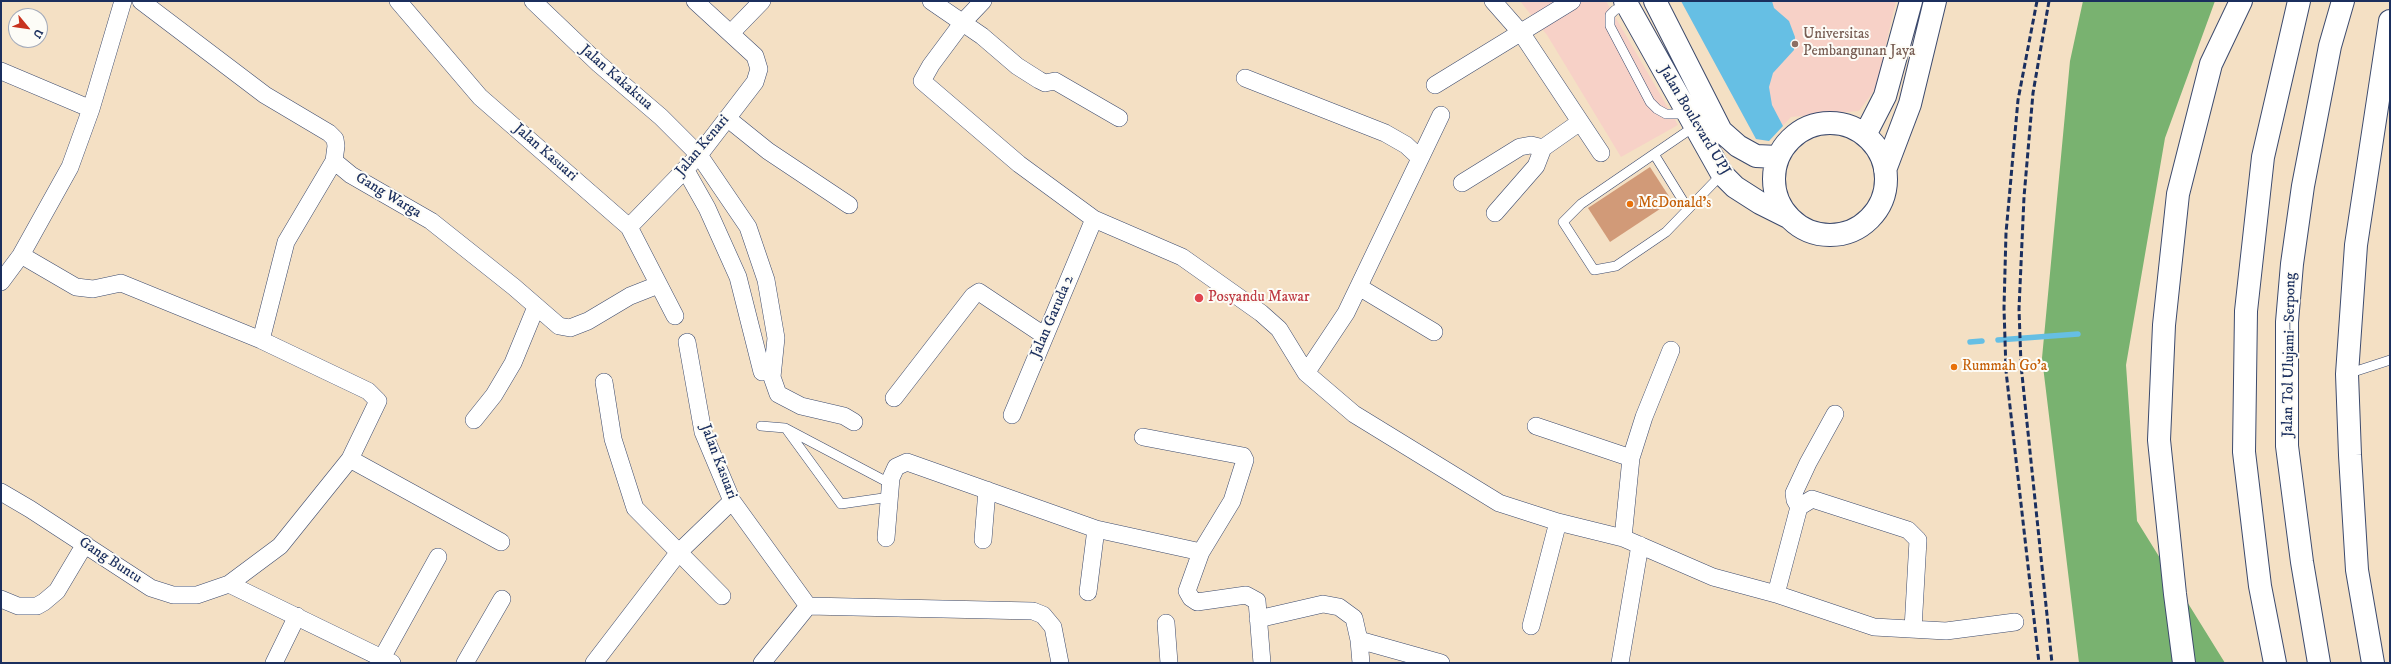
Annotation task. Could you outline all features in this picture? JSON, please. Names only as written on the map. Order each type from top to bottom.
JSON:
[{"type":"main road","name":"Jalan Boulevard UPJ","points":[[1656,1],[1721,131],[1738,146],[1756,156],[1778,157]]},
{"type":"main road","points":[[1865,135],[1885,96],[1911,1]]},
{"type":"main road","points":[[1886,170],[1910,104],[1935,1]]},
{"type":"main road","points":[[2184,663],[2174,594],[2160,440],[2164,325],[2178,194],[2211,64],[2242,1]]},
{"type":"main road","points":[[2275,663],[2260,586],[2244,452],[2246,311],[2263,157],[2299,1]]},
{"type":"main road","name":"Jalan Tol Ulujami–Serpong","points":[[2320,663],[2302,562],[2287,446],[2287,322],[2292,264],[2303,186],[2330,46],[2343,1]]},
{"type":"main road","name":"Jalan Boulevard UPJ","points":[[1626,3],[1722,174],[1735,187],[1760,203],[1788,217]]},
{"type":"main road","points":[[2373,663],[2357,570],[2347,374],[2356,245],[2390,21]]},
{"type":"main road","points":[[1821,123],[1844,124],[1865,135],[1881,154],[1886,170],[1886,186],[1881,201],[1873,215],[1861,226],[1847,233],[1831,235],[1815,233],[1800,227],[1788,217],[1779,204],[1774,189],[1774,173],[1778,157],[1787,143],[1800,131],[1821,123]]},
{"type":"street","points":[[4,273],[21,255],[70,166],[92,109],[123,1]]},
{"type":"street","points":[[21,255],[76,287],[93,289],[120,283],[261,340],[286,242],[334,161],[336,146],[334,140],[329,133],[265,94],[141,1]]},
{"type":"street","name":"Jalan Kasuari","points":[[398,1],[480,97],[629,228],[675,316]]},
{"type":"street","name":"Jalan Kakaktua","points":[[533,1],[599,64],[661,117],[699,155],[748,227],[766,280],[776,338],[772,377],[778,394],[801,406],[844,416],[854,422]]},
{"type":"street","points":[[695,1],[731,33],[762,1]]},
{"type":"street","points":[[931,1],[963,22],[1017,66],[1039,80],[1045,83],[1055,81],[1119,118]]},
{"type":"street","points":[[983,1],[963,22],[931,65],[922,81],[1019,164],[1094,219],[1182,256],[1262,313],[1279,329],[1306,373],[1354,414],[1499,503],[1558,522],[1622,538],[1713,577],[1776,594],[1874,627],[1946,631],[2015,622]]},
{"type":"street","points":[[1494,1],[1522,34],[1601,153]]},
{"type":"street","points":[[1435,85],[1522,34],[1572,1]]},
{"type":"street","name":"Jalan Kenari","points":[[629,228],[699,155],[755,82],[759,69],[755,56],[731,33]]},
{"type":"street","points":[[1,71],[92,109]]},
{"type":"street","points":[[1246,78],[1386,133],[1406,145],[1420,158]]},
{"type":"street","points":[[1306,373],[1346,313],[1440,115]]},
{"type":"street","points":[[727,118],[768,151],[848,205]]},
{"type":"street","points":[[1495,214],[1536,166],[1543,148],[1580,122]]},
{"type":"street","points":[[1462,183],[1520,147],[1531,145],[1543,148]]},
{"type":"street","name":"Gang Warga","points":[[334,161],[351,175],[431,221],[514,287],[554,323],[570,328],[588,321],[630,296],[658,285]]},
{"type":"street","points":[[685,169],[707,208],[738,277],[762,372]]},
{"type":"street","name":"Jalan Garuda 2","points":[[1012,415],[1094,219]]},
{"type":"street","points":[[1359,287],[1434,332]]},
{"type":"street","points":[[894,398],[973,296],[979,292],[1045,336]]},
{"type":"street","points":[[474,420],[494,395],[513,363],[536,307]]},
{"type":"street","name":"Gang Buntu","points":[[1,492],[84,544],[150,588],[173,595],[197,595],[229,584],[280,546],[350,459],[378,401],[368,391],[261,340]]},
{"type":"street","name":"Jalan Kasuari","points":[[688,342],[703,432],[732,501],[808,606]]},
{"type":"street","points":[[1622,538],[1631,458],[1644,417],[1671,350]]},
{"type":"street","points":[[604,382],[613,439],[635,508],[722,596]]},
{"type":"street","points":[[1799,507],[1795,500],[1794,494],[1808,463],[1835,414]]},
{"type":"street","points":[[1536,426],[1631,458]]},
{"type":"street","points":[[1143,437],[1243,456],[1245,460],[1232,501],[1201,552],[1187,591],[1191,598],[1197,602],[1246,595],[1257,601],[1262,663]]},
{"type":"street","points":[[350,459],[501,542]]},
{"type":"street","points":[[886,538],[890,490],[896,467],[907,462],[1096,529],[1201,552]]},
{"type":"street","points":[[983,540],[987,490]]},
{"type":"street","points":[[1776,594],[1799,507],[1812,499],[1908,530],[1918,540],[1913,629]]},
{"type":"street","points":[[594,663],[679,552],[732,501]]},
{"type":"street","points":[[1531,626],[1558,522]]},
{"type":"street","points":[[1088,592],[1096,529]]},
{"type":"street","points":[[1,599],[18,606],[37,606],[44,602],[57,591],[84,544]]},
{"type":"street","points":[[1620,663],[1640,545]]},
{"type":"street","points":[[229,584],[387,661],[438,557]]},
{"type":"street","points":[[465,663],[502,599]]},
{"type":"street","points":[[1258,619],[1323,604],[1339,607],[1354,618],[1359,640],[1360,663]]},
{"type":"street","points":[[762,663],[808,606],[1033,611],[1043,615],[1054,627],[1060,663]]},
{"type":"street","points":[[274,663],[297,616]]},
{"type":"street","points":[[1166,623],[1170,663]]},
{"type":"street","points":[[1359,640],[1439,663]]},
{"type":"lane","points":[[1692,120],[1654,154],[1581,204],[1564,222],[1594,270],[1616,266],[1666,232],[1722,174]]},
{"type":"lane","points":[[1654,154],[1688,209]]},
{"type":"lane","points":[[2347,374],[2390,360]]},
{"type":"lane","points":[[761,426],[785,428],[890,490]]},
{"type":"lane","points":[[785,428],[841,504],[890,490]]},
{"type":"shaded area","points":[[1520,1],[1606,1],[1678,125],[1621,157],[1547,35]]},
{"type":"shaded area","name":"Universitas Pembangunan Jaya","points":[[1681,1],[1896,1],[1876,88],[1859,111],[1791,117],[1769,141],[1756,139]]},
{"type":"green space","points":[[2083,1],[2215,1],[2165,138],[2126,365],[2137,521],[2225,663],[2079,663],[2042,358],[2070,61]]},
{"type":"water","points":[[1681,1],[1772,1],[1774,8],[1789,21],[1795,37],[1794,50],[1773,73],[1769,87],[1772,105],[1783,126],[1769,141],[1756,139]]},
{"type":"building","name":"McDonald's","points":[[1650,167],[1672,201],[1610,242],[1588,208]]},
{"type":"waterway","points":[[1998,340],[2078,334]]},
{"type":"waterway","points":[[1970,342],[1982,341]]},
{"type":"railway","points":[[2037,1],[2018,100],[2006,233],[2004,308],[2006,371],[2039,663]]},
{"type":"railway","points":[[2049,1],[2033,93],[2024,197],[2019,309],[2021,365],[2052,663]]},
{"type":"place","name":"Universitas Pembangunan Jaya","points":[[1795,44]]},
{"type":"place","name":"McDonald's","points":[[1630,204]]},
{"type":"place","name":"Posyandu Mawar","points":[[1199,298]]},
{"type":"place","name":"Rummah Go'a","points":[[1954,367]]}]
